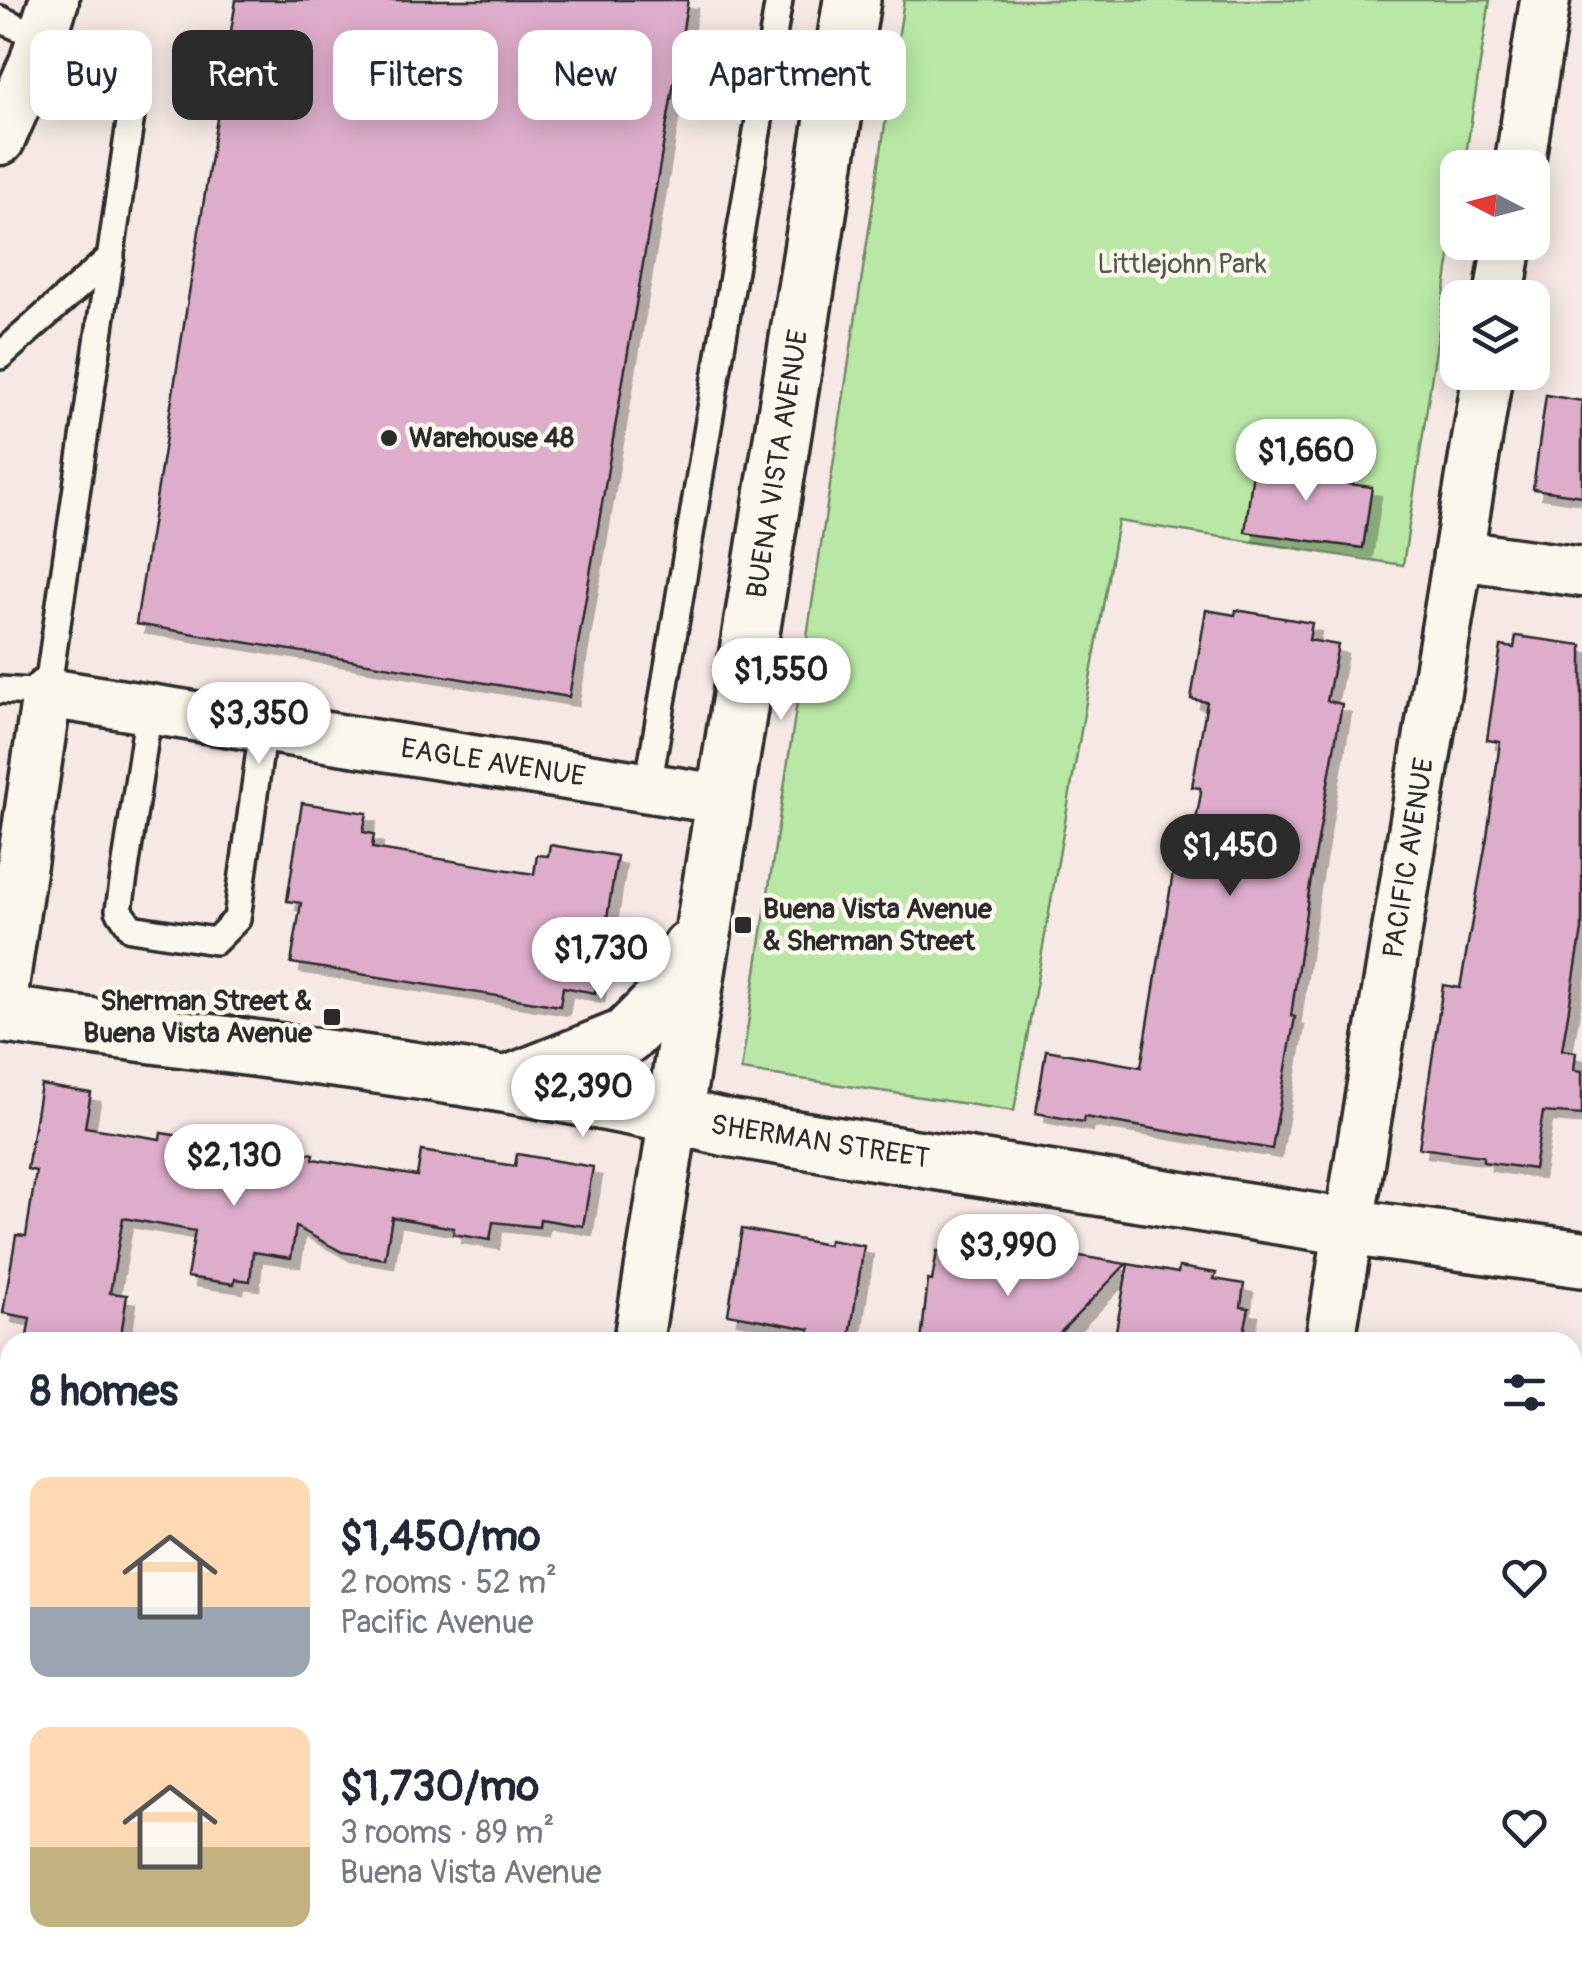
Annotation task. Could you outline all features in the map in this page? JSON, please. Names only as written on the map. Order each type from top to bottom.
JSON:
[{"type":"street","name":"BUENA VISTA AVENUE","points":[[640,1332],[852,0]]},
{"type":"street","points":[[1522,150],[1545,0]]},
{"type":"street","points":[[0,140],[32,18]]},
{"type":"street","name":"PACIFIC AVENUE","points":[[1332,1332],[1485,390]]},
{"type":"street","points":[[1458,555],[1582,572]]},
{"type":"street","name":"EAGLE AVENUE","points":[[47,693],[726,800]]},
{"type":"street","points":[[0,1014],[47,693]]},
{"type":"street","points":[[509,1084],[626,1037],[660,1003],[702,926]]},
{"type":"street","name":"SHERMAN STREET","points":[[0,1014],[509,1084],[629,1104],[726,1128],[1348,1228],[1582,1259]]},
{"type":"lane","points":[[648,787],[779,0]]},
{"type":"lane","points":[[0,690],[47,693],[136,81],[32,18]]},
{"type":"lane","points":[[0,356],[111,257]]},
{"type":"lane","points":[[149,710],[120,910],[131,928],[215,941],[237,919],[263,728]]},
{"type":"green space","name":"Littlejohn Park","points":[[904,0],[1490,0],[1467,150],[1440,150],[1440,260],[1450,260],[1446,280],[1440,280],[1440,322],[1403,565],[1118,521],[1014,1111],[741,1070],[886,120],[906,120],[906,30],[899,30]]},
{"type":"building","name":"Warehouse 48","points":[[236,0],[688,0],[683,30],[672,30],[672,94],[569,697],[136,624],[217,120],[313,120],[313,30],[231,30]]},
{"type":"building","points":[[1546,395],[1582,401],[1582,496],[1533,489]]},
{"type":"building","points":[[1255,456],[1327,466],[1325,481],[1372,487],[1363,548],[1245,532]]},
{"type":"building","points":[[1206,610],[1235,615],[1236,610],[1312,623],[1309,640],[1338,645],[1327,701],[1342,704],[1309,891],[1291,1016],[1295,1017],[1272,1149],[1084,1117],[1083,1122],[1036,1113],[1046,1050],[1141,1067],[1174,867],[1187,870],[1201,793],[1200,788],[1192,787],[1207,702],[1191,699]]},
{"type":"building","points":[[1516,636],[1582,645],[1582,930],[1562,1050],[1576,1052],[1574,1070],[1582,1071],[1582,1115],[1543,1112],[1534,1169],[1483,1162],[1483,1156],[1419,1148],[1443,985],[1460,988],[1487,837],[1500,742],[1487,740],[1501,646],[1514,648]]},
{"type":"building","points":[[302,803],[367,813],[363,832],[374,834],[372,848],[534,874],[537,855],[548,856],[550,845],[617,856],[595,993],[563,987],[560,1006],[291,963],[301,903],[287,901]]},
{"type":"building","points":[[41,1085],[91,1093],[85,1127],[160,1139],[161,1133],[277,1151],[278,1147],[314,1154],[313,1159],[417,1176],[421,1151],[515,1166],[517,1154],[593,1167],[583,1226],[540,1219],[539,1227],[493,1222],[490,1240],[453,1234],[454,1228],[392,1217],[385,1259],[342,1252],[296,1227],[291,1258],[253,1252],[250,1281],[235,1279],[234,1284],[187,1277],[195,1231],[123,1218],[110,1293],[127,1295],[121,1332],[28,1332],[30,1318],[3,1313],[16,1235],[26,1236],[36,1171],[27,1169]]},
{"type":"building","points":[[742,1229],[828,1245],[829,1240],[864,1246],[851,1332],[810,1332],[810,1329],[728,1314]]},
{"type":"building","points":[[937,1251],[1071,1272],[1074,1255],[1126,1264],[1061,1332],[922,1332],[928,1280],[932,1281]]},
{"type":"building","points":[[1128,1264],[1178,1273],[1179,1267],[1216,1273],[1214,1279],[1244,1284],[1241,1307],[1249,1308],[1244,1332],[1116,1332]]},
{"type":"place","name":"Warehouse 48","points":[[389,438]]},
{"type":"place","name":"Buena Vista Avenue & Sherman Street","points":[[743,925]]},
{"type":"place","name":"Sherman Street & Buena Vista Avenue","points":[[332,1017]]}]
